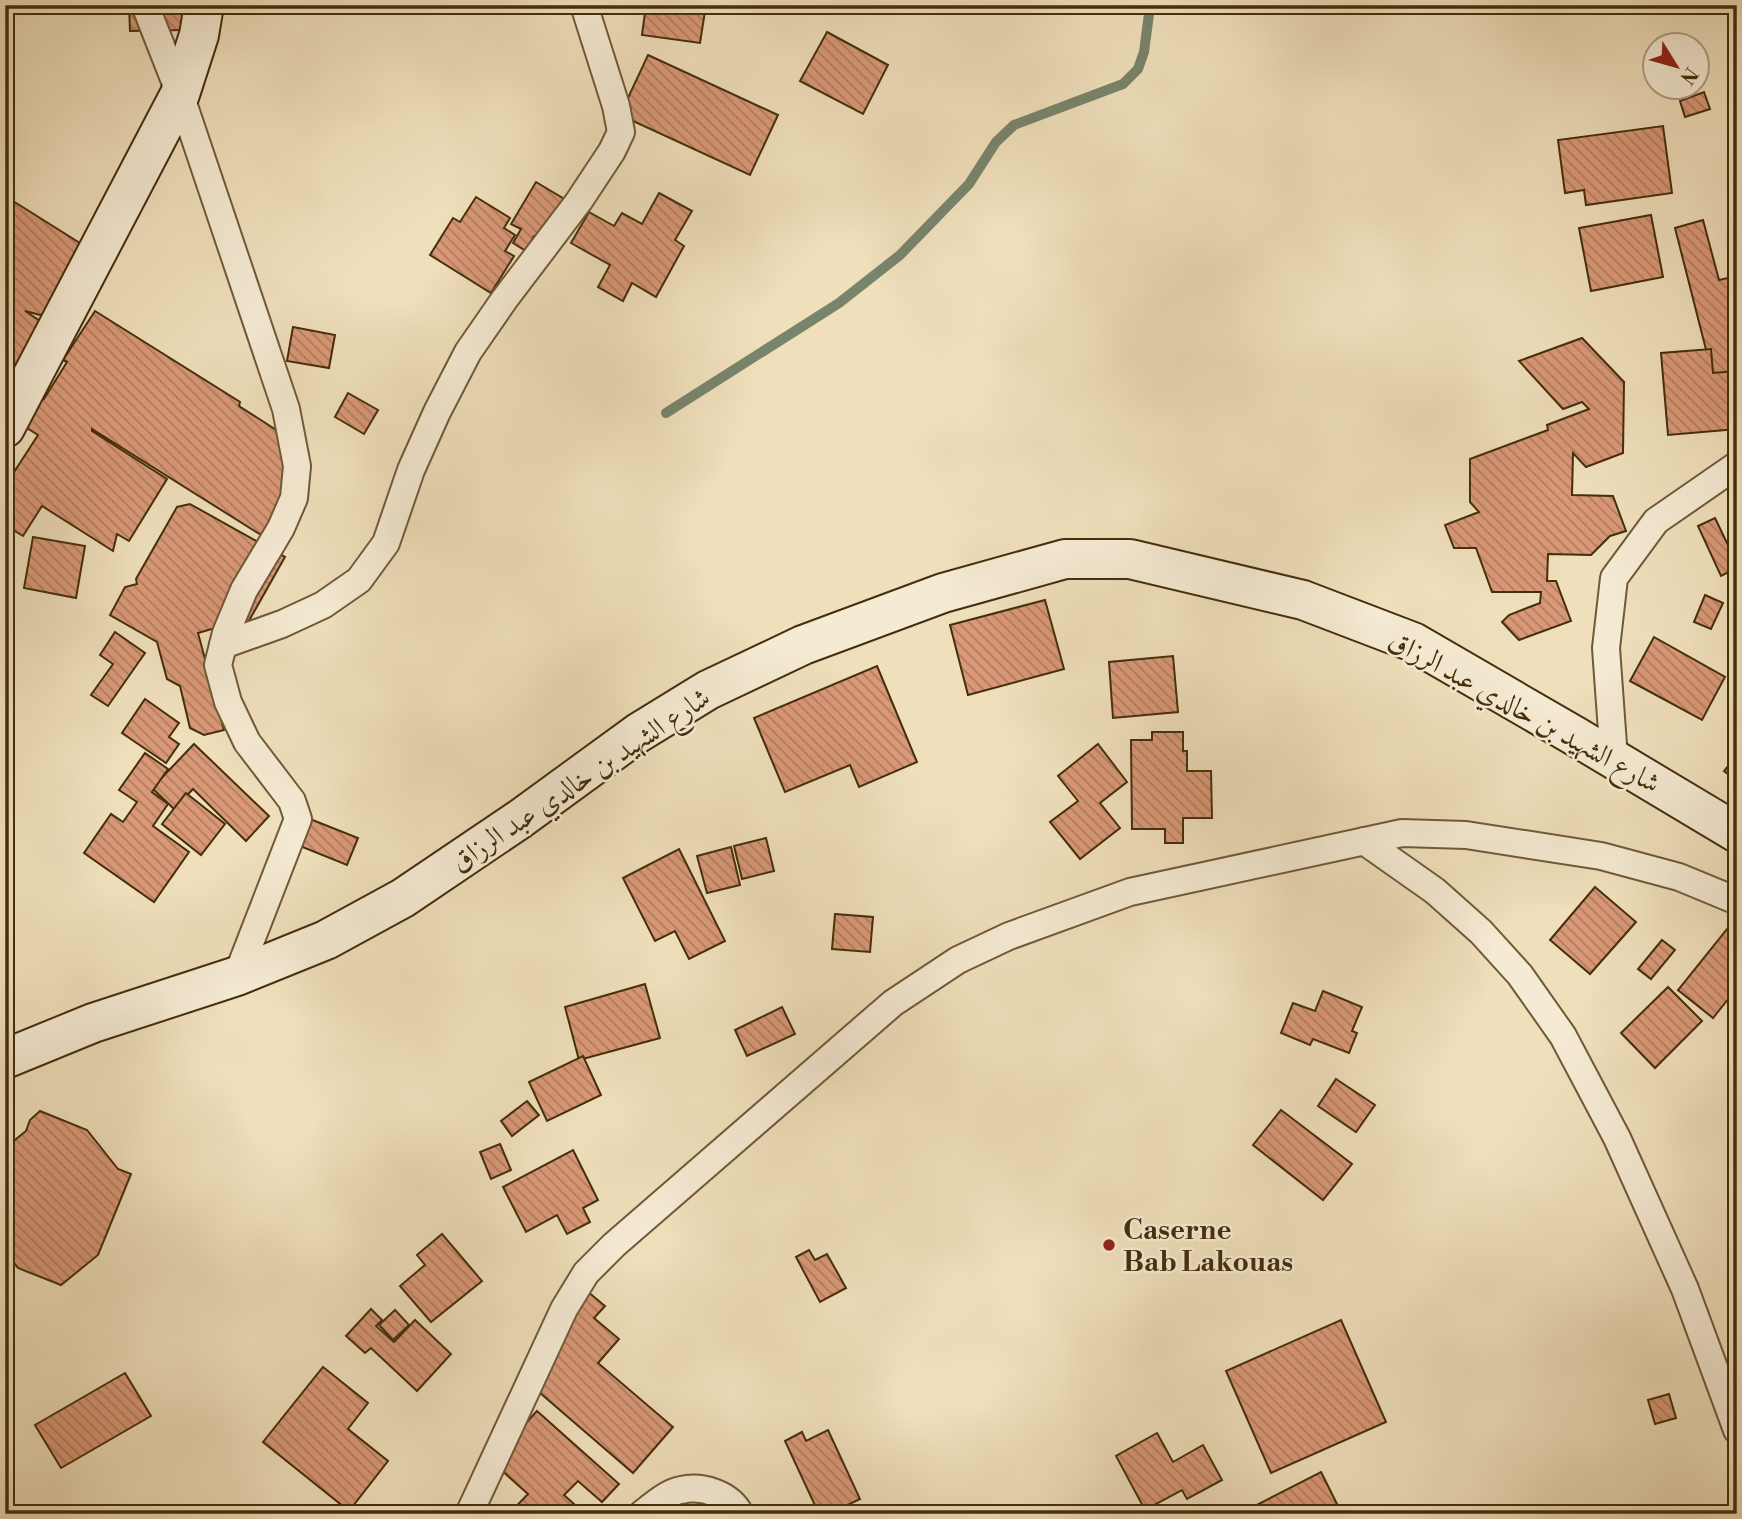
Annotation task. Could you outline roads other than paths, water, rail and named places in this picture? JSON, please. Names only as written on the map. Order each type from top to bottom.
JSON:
[{"type":"main road","points":[[5,428],[180,94],[200,36],[204,5]]},
{"type":"main road","name":"شارع الشهيد بن خالدي عبد الرزاق","points":[[5,1059],[93,1023],[237,976],[326,940],[403,898],[520,819],[638,733],[708,690],[803,645],[943,593],[1065,559],[1130,559],[1303,600],[1413,642],[1737,833]]},
{"type":"street","points":[[145,5],[180,94],[286,409],[297,466],[294,498],[282,528],[244,590],[218,665],[228,702],[247,742],[292,801],[298,819],[237,976]]},
{"type":"street","points":[[223,645],[282,624],[323,605],[359,580],[386,544],[411,470],[468,352],[579,201],[612,151],[621,132],[616,106],[584,5]]},
{"type":"street","points":[[1614,759],[1606,648],[1614,578],[1656,521],[1737,465]]},
{"type":"street","points":[[469,1514],[564,1309],[586,1273],[614,1245],[893,1003],[957,960],[1009,936],[1130,892],[1402,832],[1466,835],[1601,856],[1679,877],[1737,901]]},
{"type":"street","points":[[1364,841],[1435,891],[1481,932],[1520,975],[1563,1036],[1617,1138],[1685,1289],[1737,1430]]},
{"type":"street","points":[[642,1514],[679,1490],[713,1490],[738,1509],[740,1514]]},
{"type":"waterway","points":[[666,413],[839,303],[900,255],[969,184],[996,142],[1014,125],[1123,84],[1138,69],[1153,5]]},
{"type":"place","name":"Caserne Bab Lakouas","points":[[1109,1245]]}]
